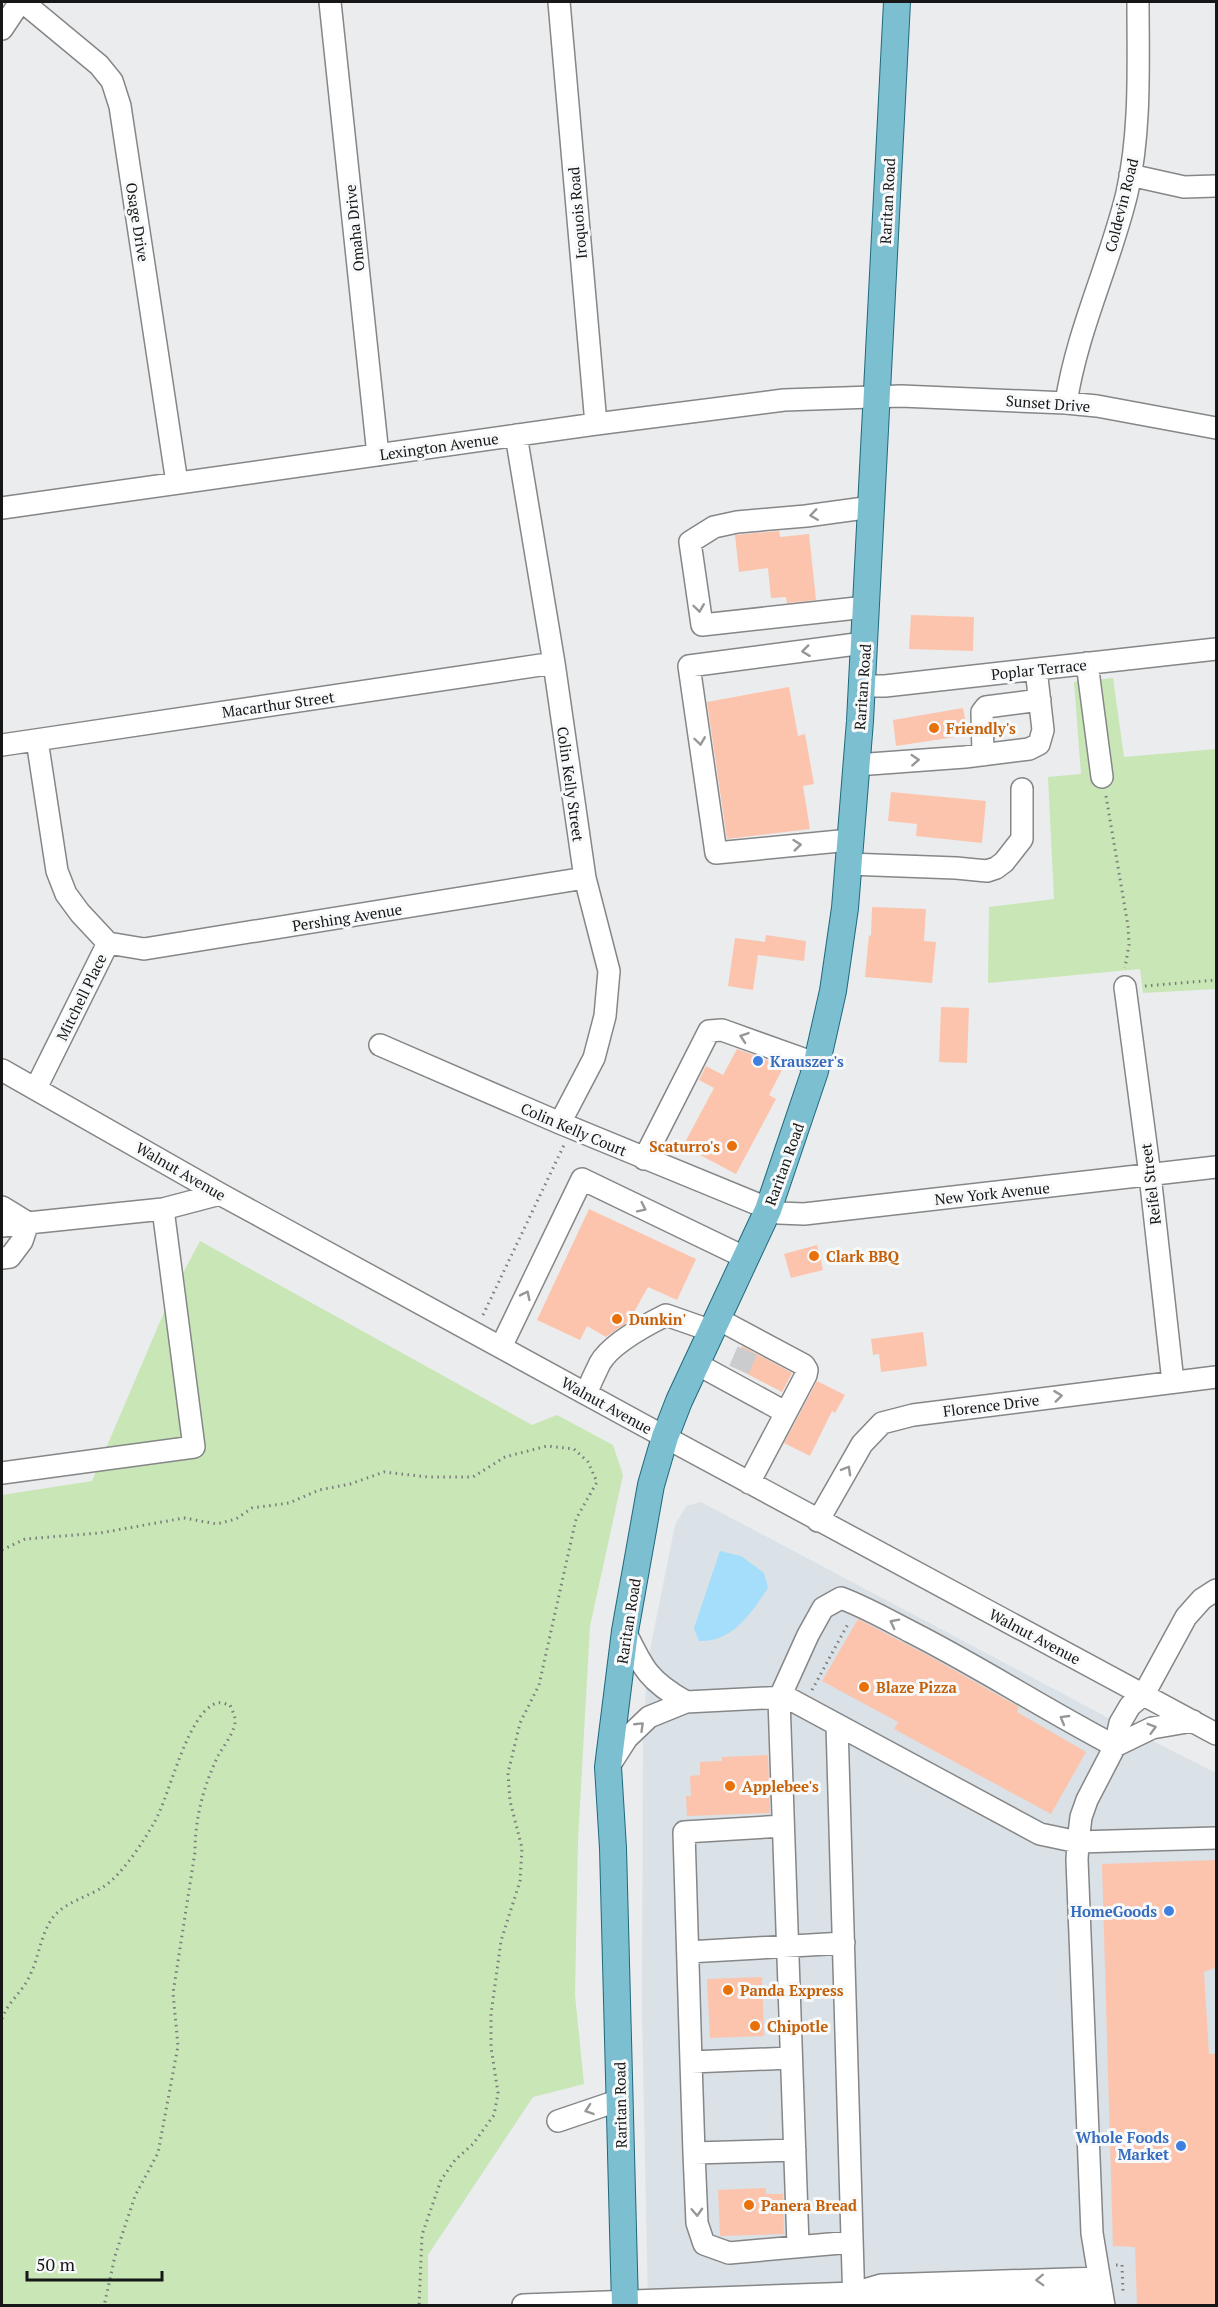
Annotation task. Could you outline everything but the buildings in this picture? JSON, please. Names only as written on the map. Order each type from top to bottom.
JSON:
[{"type":"main road","name":"Raritan Road","points":[[625,2303],[613,1848],[608,1767],[625,1631],[651,1485],[665,1437],[768,1210],[817,1065],[833,991],[845,908],[862,686],[897,2]]},
{"type":"street","points":[[2,29],[21,2]]},
{"type":"street","name":"Osage Drive","points":[[21,2],[99,65],[112,81],[120,105],[177,483]]},
{"type":"street","name":"Omaha Drive","points":[[330,2],[378,455]]},
{"type":"street","name":"Iroquois Road","points":[[559,2],[596,424]]},
{"type":"street","name":"Coldevin Road","points":[[1066,403],[1076,351],[1115,235],[1130,175],[1137,121],[1138,2]]},
{"type":"street","points":[[1130,175],[1184,187],[1216,186]]},
{"type":"street","name":"Lexington Avenue","points":[[2,508],[596,424],[784,400],[877,396]]},
{"type":"street","name":"Sunset Drive","points":[[877,396],[1066,403],[1097,406],[1216,428]]},
{"type":"street","name":"Colin Kelly Street","points":[[516,435],[554,663],[585,878],[609,971],[605,1016],[594,1058],[566,1126]]},
{"type":"street","points":[[866,607],[702,625],[690,542],[714,527],[738,522],[872,507]]},
{"type":"street","points":[[864,643],[689,666],[716,853],[849,852],[987,871],[1009,857],[1022,839],[1022,789]]},
{"type":"street","name":"Poplar Terrace","points":[[862,686],[885,686],[1216,649]]},
{"type":"street","name":"Macarthur Street","points":[[2,745],[554,663]]},
{"type":"street","points":[[1087,663],[1102,777]]},
{"type":"street","points":[[856,765],[1029,750],[1040,744],[1043,730],[1036,669]]},
{"type":"street","points":[[983,755],[982,712],[986,707],[1040,700]]},
{"type":"street","name":"Mitchell Place","points":[[36,1088],[108,943],[66,894],[57,871],[37,740]]},
{"type":"street","name":"Pershing Avenue","points":[[108,943],[144,949],[585,878]]},
{"type":"street","name":"Reifel Street","points":[[1125,987],[1150,1176],[1173,1382]]},
{"type":"street","points":[[644,1159],[709,1031],[722,1030],[817,1065]]},
{"type":"street","name":"Colin Kelly Court","points":[[380,1045],[768,1210]]},
{"type":"street","name":"Walnut Avenue","points":[[2,1070],[220,1194],[818,1521],[1216,1734]]},
{"type":"street","name":"New York Avenue","points":[[768,1210],[792,1215],[804,1214],[1216,1167]]},
{"type":"street","points":[[501,1347],[582,1179],[746,1258]]},
{"type":"street","points":[[2,1226],[163,1209],[220,1194]]},
{"type":"street","points":[[2,1207],[28,1223]]},
{"type":"street","points":[[2,1473],[194,1447],[163,1209]]},
{"type":"street","points":[[2,1258],[10,1257],[22,1241],[28,1223]]},
{"type":"street","points":[[586,1394],[605,1357],[642,1327],[666,1315],[715,1325],[750,1344],[804,1365],[807,1370],[806,1375],[749,1483]]},
{"type":"street","points":[[697,1364],[735,1376],[785,1412]]},
{"type":"street","name":"Florence Drive","points":[[818,1521],[862,1444],[882,1423],[913,1415],[1216,1377]]},
{"type":"street","points":[[523,2305],[854,2299],[881,2286],[1101,2293],[1092,2233],[1077,1860],[1081,1817],[1087,1800],[1115,1746],[1123,1718],[1130,1706],[1144,1694],[1186,1617],[1202,1599],[1216,1590]]},
{"type":"street","points":[[798,2245],[779,1699],[808,1635],[824,1608],[841,1598],[858,1604],[1115,1746]]},
{"type":"street","points":[[625,1631],[643,1669],[666,1690],[686,1702]]},
{"type":"street","points":[[608,1767],[627,1738],[649,1717],[686,1702],[786,1697],[1040,1834],[1078,1842],[1216,1838]]},
{"type":"street","points":[[1115,1746],[1152,1728],[1193,1721]]},
{"type":"street","points":[[837,1725],[854,2299]]},
{"type":"street","points":[[783,1826],[684,1832],[697,2223],[704,2244],[729,2253],[767,2251],[798,2245],[852,2242]]},
{"type":"street","points":[[688,1952],[844,1943]]},
{"type":"street","points":[[691,2062],[791,2058]]},
{"type":"street","points":[[558,2121],[620,2100]]},
{"type":"street","points":[[694,2153],[795,2150]]},
{"type":"path","points":[[1102,777],[1128,926],[1125,987],[1216,980]]},
{"type":"path","points":[[475,1333],[566,1126]]},
{"type":"path","points":[[2,1551],[25,1539],[100,1533],[184,1518],[217,1524],[236,1519],[252,1508],[289,1503],[320,1490],[350,1484],[384,1472],[428,1477],[473,1477],[505,1457],[547,1446],[574,1449],[588,1462],[597,1482],[576,1519],[539,1685],[520,1723],[508,1773],[510,1801],[522,1848],[520,1881],[501,1941],[491,2014],[491,2047],[498,2093],[494,2115],[473,2144],[455,2160],[441,2181],[422,2235],[419,2306]]},
{"type":"path","points":[[812,1690],[858,1604]]},
{"type":"path","points":[[2,2019],[6,2007],[22,1991],[32,1973],[47,1925],[57,1912],[106,1886],[139,1849],[159,1816],[179,1759],[193,1730],[207,1708],[219,1702],[230,1705],[235,1715],[235,1726],[217,1758],[199,1805],[195,1830],[195,1852],[173,1993],[178,2046],[158,2153],[135,2196],[115,2256],[104,2306]]},
{"type":"shaded area","points":[[701,1502],[1216,1773],[1216,2305],[648,2306],[642,2013],[643,1731],[648,1660],[675,1525],[686,1506]]},
{"type":"green space","points":[[1113,678],[1124,757],[1216,749],[1216,989],[1143,993],[1140,969],[988,983],[989,907],[1054,899],[1048,777],[1081,774],[1074,682]]},
{"type":"green space","points":[[200,1241],[532,1425],[557,1415],[613,1445],[623,1475],[590,1626],[578,1840],[575,1995],[584,2084],[533,2097],[428,2255],[428,2305],[2,2305],[2,1495],[92,1481],[171,1296]]},
{"type":"water","points":[[720,1551],[741,1556],[764,1573],[768,1588],[748,1616],[731,1631],[722,1637],[699,1641],[694,1628]]},
{"type":"tunnel","points":[[739,1370],[748,1349]]},
{"type":"place","name":"Friendly's","points":[[934,728]]},
{"type":"place","name":"Krauszer's","points":[[758,1061]]},
{"type":"place","name":"Scaturro's","points":[[732,1146]]},
{"type":"place","name":"Clark BBQ","points":[[814,1256]]},
{"type":"place","name":"Dunkin'","points":[[617,1319]]},
{"type":"place","name":"Blaze Pizza","points":[[864,1687]]},
{"type":"place","name":"Applebee's","points":[[730,1786]]},
{"type":"place","name":"HomeGoods","points":[[1169,1911]]},
{"type":"place","name":"Panda Express","points":[[728,1990]]},
{"type":"place","name":"Chipotle","points":[[755,2026]]},
{"type":"place","name":"Whole Foods Market","points":[[1181,2146]]},
{"type":"place","name":"Panera Bread","points":[[749,2205]]}]
